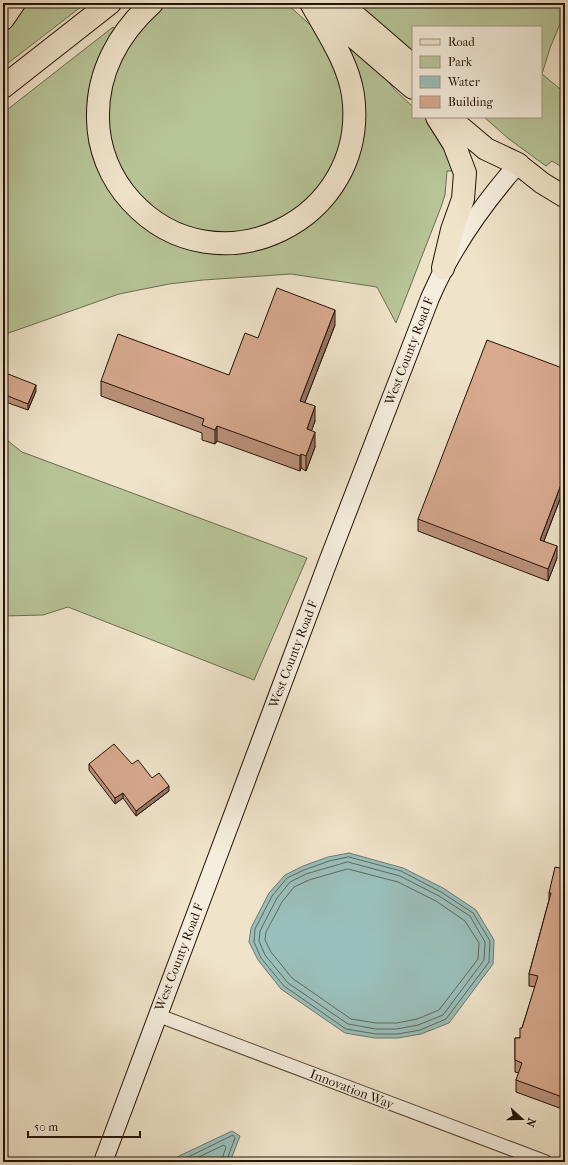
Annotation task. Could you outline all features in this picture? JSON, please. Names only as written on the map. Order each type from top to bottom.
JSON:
[{"type":"highway","points":[[3,19],[14,3]]},
{"type":"highway","points":[[3,87],[110,3]]},
{"type":"highway","points":[[152,3],[140,14],[119,40],[104,72],[98,101],[98,127],[105,158],[121,190],[142,213],[166,230],[191,239],[221,244],[249,241],[278,233],[303,218],[322,200],[340,174],[348,150],[355,120],[353,94],[347,70],[313,3]]},
{"type":"highway","points":[[313,3],[412,87]]},
{"type":"highway","points":[[340,3],[412,65]]},
{"type":"highway","points":[[438,118],[454,144],[464,173],[464,199],[452,230],[443,268]]},
{"type":"highway","points":[[449,118],[486,150],[518,164]]},
{"type":"highway","points":[[472,118],[494,137],[518,164]]},
{"type":"main road","points":[[518,164],[542,183],[565,197]]},
{"type":"street","name":"West County Road F","points":[[103,1162],[326,566],[443,268],[498,186],[518,164]]},
{"type":"street","name":"Innovation Way","points":[[157,1015],[546,1162]]},
{"type":"green space","points":[[26,3],[86,3],[3,67],[3,34],[13,25]]},
{"type":"green space","points":[[161,3],[286,3],[316,30],[329,48],[345,93],[343,143],[321,186],[281,222],[225,235],[178,225],[139,198],[115,161],[106,119],[113,74],[137,30]]},
{"type":"green space","points":[[361,3],[565,3],[565,12],[550,48],[542,74],[542,26],[412,26],[412,53],[359,5]]},
{"type":"green space","points":[[113,27],[116,31],[94,82],[118,197],[234,251],[350,170],[347,48],[353,45],[377,67],[394,89],[412,106],[412,118],[425,118],[440,132],[454,171],[447,171],[445,195],[441,207],[396,323],[377,287],[291,274],[203,280],[169,284],[119,294],[3,335],[3,113]]},
{"type":"green space","points":[[542,74],[565,93],[565,169],[552,161],[546,166],[509,139],[485,118],[542,118]]},
{"type":"green space","points":[[3,437],[22,452],[307,558],[254,680],[68,607],[43,615],[3,616]]},
{"type":"water","points":[[349,853],[403,868],[443,888],[476,910],[494,940],[493,964],[449,1023],[421,1034],[398,1038],[375,1038],[345,1033],[281,989],[258,960],[249,942],[251,928],[269,893],[285,875],[303,866],[328,857]]},
{"type":"water","points":[[232,1131],[240,1136],[230,1162],[171,1162],[179,1156]]},
{"type":"building","points":[[277,288],[335,310],[300,401],[315,406],[307,429],[315,432],[306,456],[301,454],[300,456],[217,426],[215,430],[202,425],[204,419],[101,381],[118,334],[229,375],[245,333],[258,338]]},
{"type":"building","points":[[487,340],[565,369],[565,474],[540,540],[557,546],[548,569],[418,519]]},
{"type":"building","points":[[3,372],[36,385],[28,404],[3,394]]},
{"type":"building","points":[[114,744],[132,764],[138,760],[152,778],[159,773],[169,786],[136,811],[123,793],[115,798],[89,764]]},
{"type":"building","points":[[555,867],[565,869],[565,1098],[516,1080],[522,1063],[515,1060],[515,1038],[520,1038],[520,1028],[522,1028],[538,976],[529,974],[551,893],[549,893]]}]
